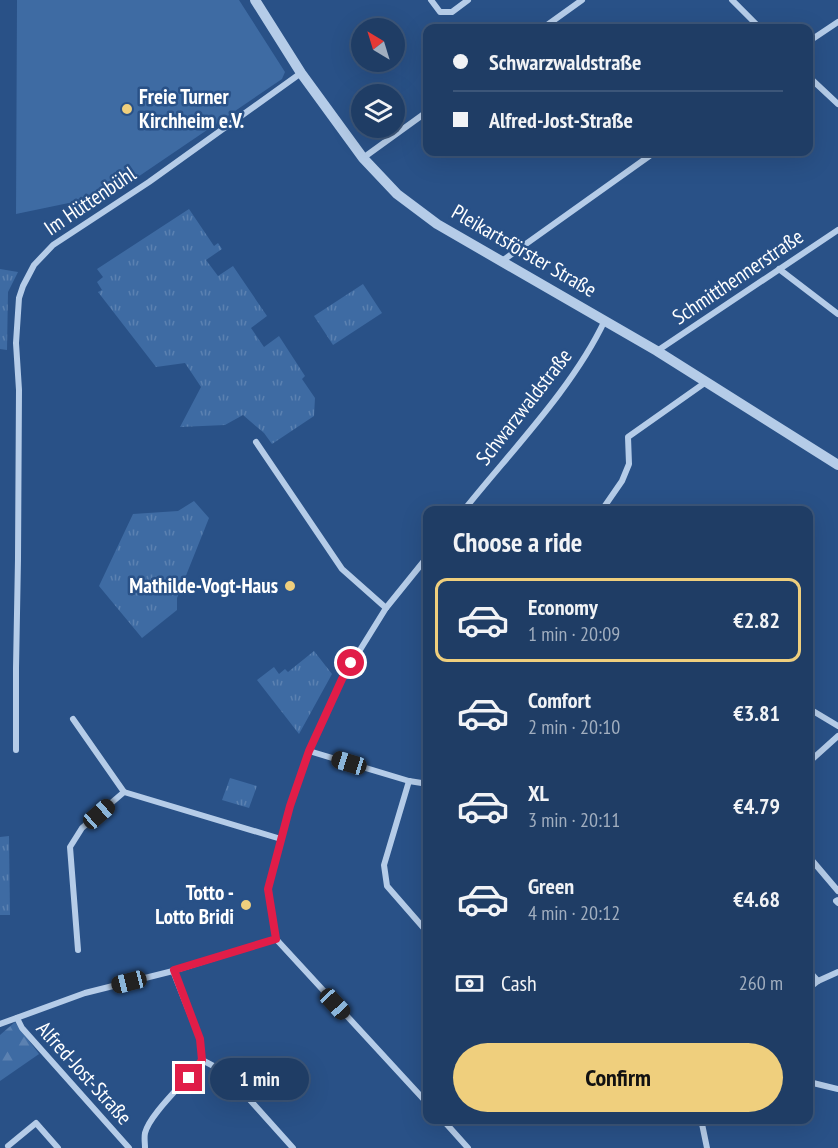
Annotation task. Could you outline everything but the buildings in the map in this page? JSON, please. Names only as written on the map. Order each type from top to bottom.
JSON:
[{"type":"street","name":"Pleikartsförster Straße","points":[[255,0],[301,73],[363,158],[397,194],[437,224],[657,351],[838,465]]},
{"type":"street","points":[[430,0],[440,12],[452,12],[468,0]]},
{"type":"street","points":[[549,24],[582,0]]},
{"type":"street","points":[[732,0],[756,24]]},
{"type":"street","points":[[813,39],[838,22]]},
{"type":"street","name":"Im Hüttenbühl","points":[[16,750],[19,390],[16,343],[18,306],[23,286],[34,265],[52,245],[149,182],[301,73]]},
{"type":"street","points":[[813,81],[838,104]]},
{"type":"street","points":[[363,158],[423,115]]},
{"type":"street","points":[[502,261],[649,156]]},
{"type":"street","name":"Schmitthennerstraße","points":[[657,351],[838,230]]},
{"type":"street","points":[[779,269],[838,314]]},
{"type":"street","name":"Schwarzwaldstraße","points":[[467,506],[551,403],[597,338],[605,320]]},
{"type":"street","points":[[605,506],[622,481],[629,464],[628,437],[706,382]]},
{"type":"street","points":[[256,442],[342,569],[386,608]]},
{"type":"street","points":[[423,562],[386,608],[342,679],[309,751],[290,806],[268,889],[276,939],[423,1099]]},
{"type":"street","points":[[813,711],[838,726]]},
{"type":"street","points":[[73,719],[124,792],[281,839]]},
{"type":"street","points":[[813,758],[838,736]]},
{"type":"street","points":[[309,751],[423,783]]},
{"type":"street","points":[[409,781],[384,865],[387,886],[423,927]]},
{"type":"street","points":[[78,950],[70,847],[82,828],[124,792]]},
{"type":"street","points":[[813,862],[838,891]]},
{"type":"street","points":[[0,1024],[85,993],[174,970],[276,939]]},
{"type":"street","points":[[174,970],[200,1039],[202,1060],[225,1072],[293,1148]]},
{"type":"street","points":[[813,985],[838,972]]},
{"type":"street","points":[[813,976],[818,981]]},
{"type":"street","points":[[0,1030],[17,1018]]},
{"type":"street","name":"Alfred-Jost-Straße","points":[[17,1018],[22,1029],[129,1148]]},
{"type":"street","name":"Alfred-Jost-Straße","points":[[144,1148],[146,1132],[154,1115],[189,1078],[202,1060]]},
{"type":"street","points":[[813,1083],[838,1089]]},
{"type":"street","points":[[8,1146],[36,1123],[58,1148]]},
{"type":"street","points":[[446,1124],[468,1148]]},
{"type":"street","points":[[702,1124],[707,1148]]},
{"type":"green space","name":"Freie Turner Kirchheim e.V.","points":[[17,0],[239,0],[285,72],[282,79],[101,202],[88,199],[16,214]]},
{"type":"green space","points":[[189,209],[214,246],[218,243],[222,249],[206,260],[218,276],[233,266],[267,316],[251,328],[264,347],[279,336],[305,376],[302,379],[315,398],[314,416],[272,444],[264,433],[243,415],[225,425],[180,427],[201,387],[185,363],[156,367],[98,292],[102,290],[97,282],[103,277],[97,269]]},
{"type":"green space","points":[[0,269],[18,272],[8,292],[7,350],[0,349]]},
{"type":"green space","points":[[363,284],[382,313],[333,345],[314,316]]},
{"type":"green space","points":[[194,501],[209,518],[177,598],[177,610],[142,638],[99,586],[133,514],[178,511]]},
{"type":"green space","points":[[314,651],[332,674],[299,734],[257,680],[274,667],[279,674],[285,669],[288,672]]},
{"type":"green space","points":[[230,778],[257,786],[249,808],[222,800]]},
{"type":"green space","points":[[9,836],[10,915],[0,915],[0,837]]},
{"type":"green space","points":[[15,1022],[39,1054],[0,1081],[0,1035]]},
{"type":"place","name":"Freie Turner Kirchheim e.V.","points":[[127,109]]},
{"type":"place","name":"Mathilde-Vogt-Haus","points":[[290,586]]},
{"type":"place","name":"Totto - Lotto Bridi","points":[[246,905]]},
{"type":"route","points":[[189,1078],[202,1060],[200,1039],[174,970],[276,939],[268,889],[290,806],[309,751],[351,663]]}]
